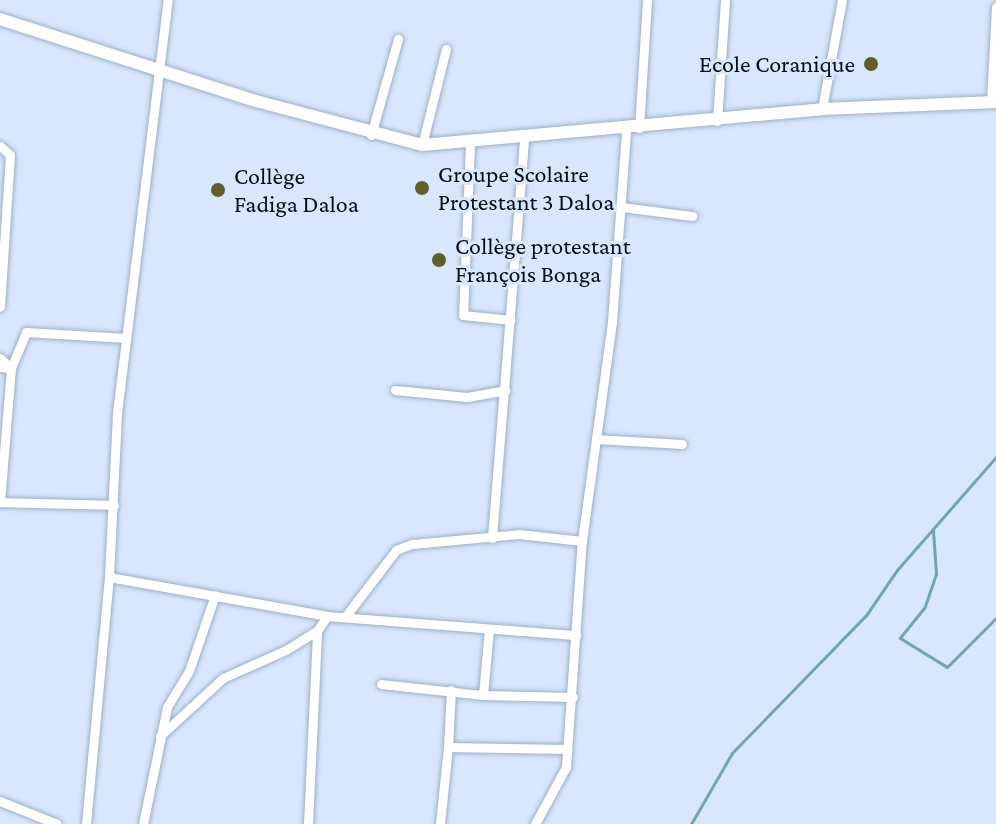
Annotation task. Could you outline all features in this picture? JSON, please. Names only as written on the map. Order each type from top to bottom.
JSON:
[{"type":"street","points":[[86,824],[109,577],[126,338],[163,70],[168,0]]},
{"type":"street","points":[[535,824],[561,783],[566,749],[573,697],[582,541],[647,0]]},
{"type":"street","points":[[717,121],[725,0]]},
{"type":"street","points":[[822,109],[842,0]]},
{"type":"street","points":[[0,19],[371,135],[422,145],[470,144],[822,109],[993,102],[996,7]]},
{"type":"street","points":[[371,135],[398,39]]},
{"type":"street","points":[[422,145],[446,49]]},
{"type":"street","points":[[492,538],[524,139]]},
{"type":"street","points":[[470,144],[463,315],[511,320]]},
{"type":"street","points":[[0,146],[10,155],[0,300]]},
{"type":"street","points":[[622,207],[692,216]]},
{"type":"street","points":[[114,505],[0,502],[5,368],[26,332],[126,338]]},
{"type":"street","points":[[0,358],[5,368]]},
{"type":"street","points":[[395,390],[467,397],[505,390]]},
{"type":"street","points":[[596,439],[682,444]]},
{"type":"street","points":[[345,617],[396,550],[423,541],[492,538],[582,541]]},
{"type":"street","points":[[109,577],[327,616],[576,635]]},
{"type":"street","points":[[143,824],[160,736],[215,595]]},
{"type":"street","points":[[160,736],[223,678],[317,631],[327,616]]},
{"type":"street","points":[[483,695],[489,629]]},
{"type":"street","points":[[308,824],[317,631]]},
{"type":"street","points":[[381,684],[483,695],[573,697]]},
{"type":"street","points":[[440,824],[451,690]]},
{"type":"street","points":[[448,747],[566,749]]},
{"type":"street","points":[[0,801],[57,824]]},
{"type":"waterway","points":[[691,824],[732,753],[867,614],[897,570],[996,457]]},
{"type":"waterway","points":[[933,530],[936,574],[924,608],[900,638],[947,667],[996,618]]},
{"type":"place","name":"Ecole Coranique","points":[[871,64]]},
{"type":"place","name":"Groupe Scolaire Protestant 3 Daloa","points":[[422,188]]},
{"type":"place","name":"Collège Fadiga Daloa","points":[[218,190]]},
{"type":"place","name":"Collège protestant François Bonga","points":[[439,260]]}]
